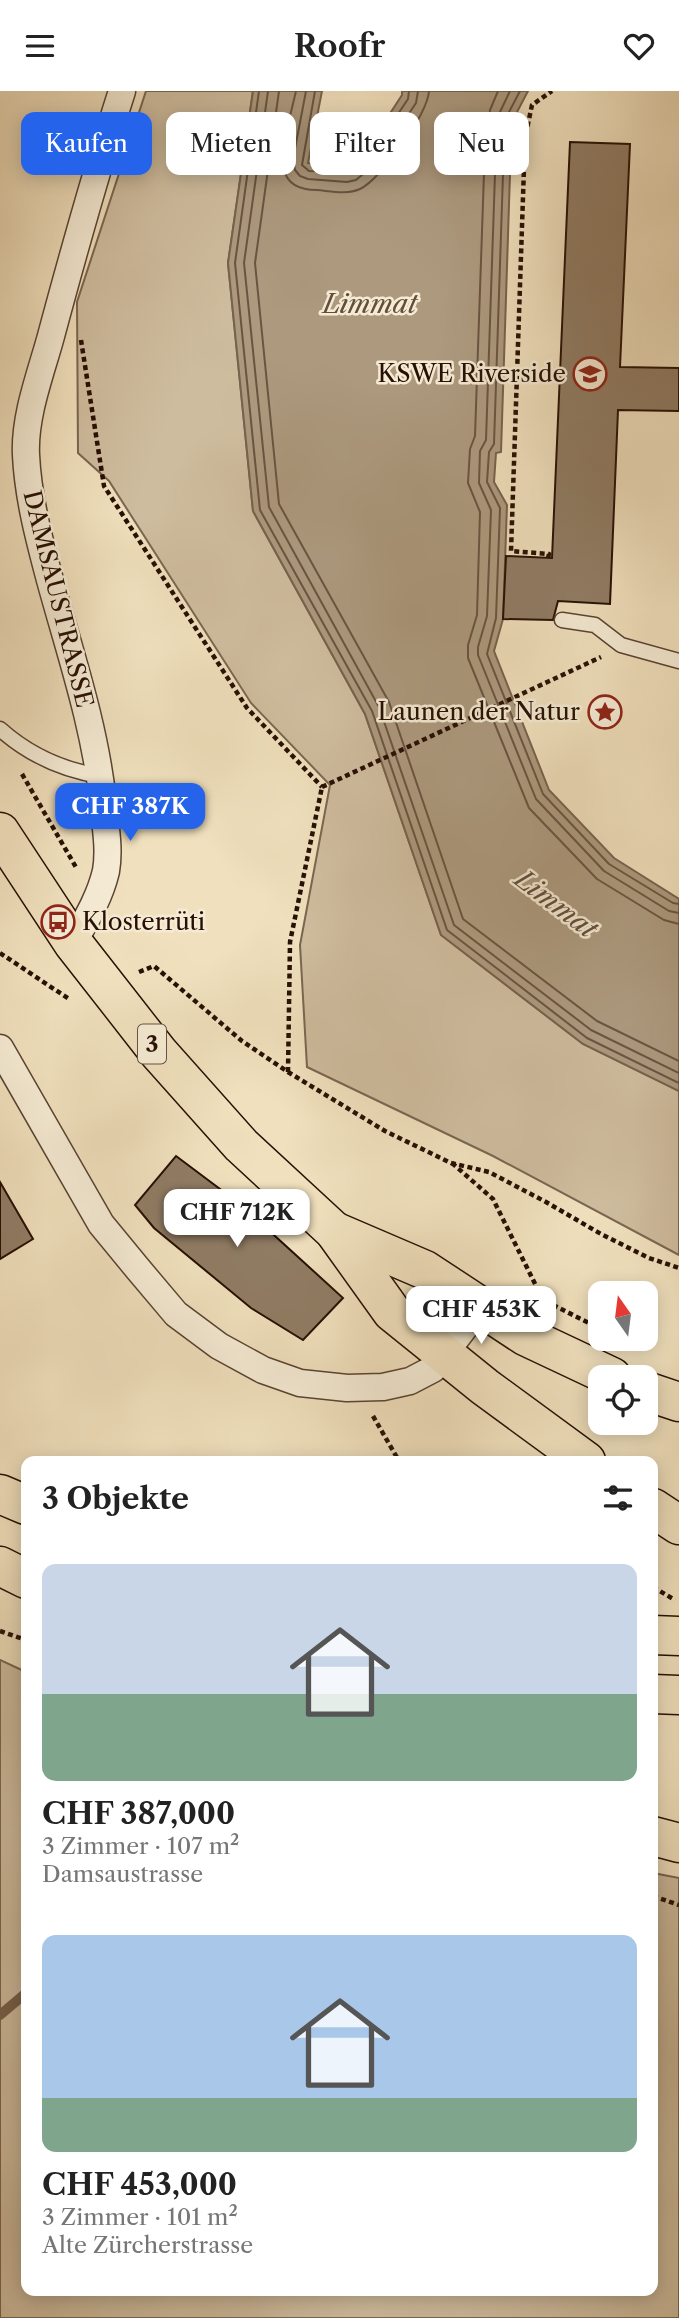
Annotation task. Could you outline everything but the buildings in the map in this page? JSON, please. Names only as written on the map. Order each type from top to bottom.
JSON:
[{"type":"main road","name":"3","points":[[0,832],[73,943],[159,1053],[241,1145],[334,1231],[392,1312],[444,1355],[579,1456]]},
{"type":"main road","name":"3","points":[[334,1231],[425,1271],[524,1336],[588,1366]]},
{"type":"main road","points":[[658,1395],[679,1402]]},
{"type":"main road","points":[[0,1494],[21,1503]]},
{"type":"main road","points":[[658,1511],[679,1525]]},
{"type":"main road","points":[[658,1635],[679,1636]]},
{"type":"main road","points":[[658,1694],[679,1695]]},
{"type":"main road","points":[[658,1837],[679,1843]]},
{"type":"street","name":"DAMSAUSTRASSE","points":[[73,943],[98,895],[106,870],[107,850],[100,776],[91,729],[39,539],[26,452],[29,421],[63,292],[122,91]]},
{"type":"street","points":[[0,1048],[101,1224],[176,1314],[219,1346],[263,1370],[300,1383],[347,1388],[383,1387],[410,1381],[433,1369],[480,1307]]},
{"type":"lane","points":[[562,620],[595,625],[621,645],[679,661]]},
{"type":"lane","points":[[0,729],[10,738],[66,769],[100,776]]},
{"type":"path","points":[[548,558],[549,554],[511,551],[525,138],[533,106],[552,91]]},
{"type":"path","points":[[63,292],[79,328],[104,486],[247,708],[322,787]]},
{"type":"path","points":[[322,787],[569,671]]},
{"type":"path","points":[[16,763],[73,863]]},
{"type":"path","points":[[288,1072],[290,942],[322,787]]},
{"type":"path","points":[[0,953],[69,999],[154,966],[242,1041],[386,1131],[451,1163],[489,1173],[601,1234],[649,1258],[679,1268]]},
{"type":"path","points":[[451,1163],[493,1199],[543,1300],[588,1323]]},
{"type":"path","points":[[347,1388],[372,1414],[396,1456]]},
{"type":"path","points":[[658,1590],[679,1602]]},
{"type":"path","points":[[0,1631],[21,1638]]},
{"type":"path","points":[[658,1898],[679,1905]]},
{"type":"shaded area","points":[[146,91],[253,91],[250,112],[166,112],[166,175],[241,175],[228,263],[253,511],[365,714],[441,935],[583,1044],[679,1091],[679,1255],[493,1156],[307,1067],[300,945],[330,785],[251,703],[109,481],[78,453],[77,302],[119,175],[152,175],[152,112],[139,112]]},
{"type":"shaded area","points":[[0,1660],[21,1670],[21,2296],[658,2296],[658,1874],[679,1878],[679,2318],[0,2318]]},
{"type":"water","name":"Limmat","points":[[253,91],[322,91],[318,112],[310,112],[310,175],[420,175],[420,112],[391,112],[402,91],[528,91],[517,112],[434,112],[434,175],[510,175],[501,452],[496,453],[494,482],[507,505],[503,619],[494,651],[549,790],[614,858],[679,899],[679,1091],[583,1044],[441,935],[365,714],[253,511],[228,263],[241,175],[296,175],[296,112],[250,112]]},
{"type":"waterway","points":[[0,2015],[21,1997]]},
{"type":"place","name":"KSWE Riverside","points":[[590,374]]},
{"type":"place","name":"Launen der Natur","points":[[605,712]]},
{"type":"place","name":"Klosterrüti","points":[[58,922]]}]
